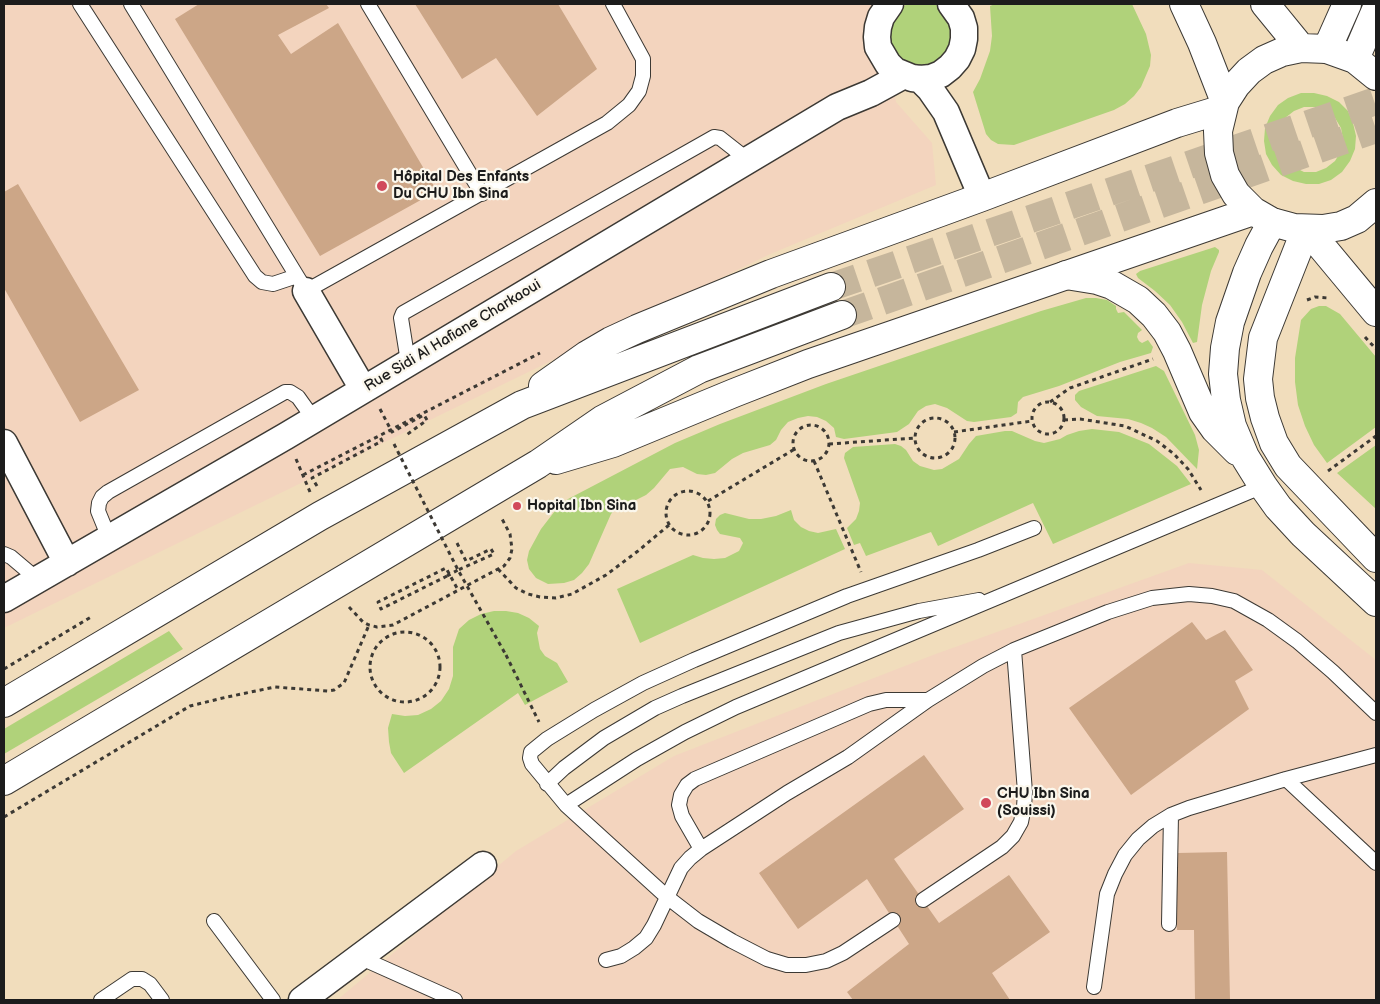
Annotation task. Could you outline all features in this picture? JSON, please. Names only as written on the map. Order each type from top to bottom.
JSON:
[{"type":"main road","points":[[1184,4],[1202,43],[1224,105]]},
{"type":"main road","points":[[1265,4],[1314,49]]},
{"type":"main road","points":[[1314,49],[1347,4]]},
{"type":"main road","points":[[1376,10],[1369,67],[1314,49],[1282,52],[1264,60],[1249,71],[1236,85],[1224,105],[1218,131],[1219,153],[1225,175],[1236,194],[1263,216],[1294,228],[1323,229],[1341,226],[1357,219],[1376,203]]},
{"type":"main road","points":[[522,405],[572,365],[636,329],[771,274],[982,197],[1224,105]]},
{"type":"main road","points":[[538,464],[564,459],[613,443],[808,364],[1066,275],[1263,216]]},
{"type":"main road","points":[[1263,216],[1259,246],[1230,322],[1225,348],[1223,374],[1232,426],[1245,457],[1278,507],[1303,534],[1376,602]]},
{"type":"main road","points":[[1306,229],[1376,312]]},
{"type":"main road","points":[[1306,229],[1262,338],[1258,378],[1260,398],[1274,443],[1288,466],[1376,558]]},
{"type":"main road","points":[[1066,275],[1097,280],[1112,285],[1132,296],[1154,315],[1167,332],[1177,351],[1203,412],[1224,439],[1245,457]]},
{"type":"main road","points":[[4,703],[320,516],[522,405],[831,287]]},
{"type":"main road","points":[[4,781],[538,464],[602,420],[699,369],[842,315]]},
{"type":"street","points":[[840,106],[863,80],[872,65],[878,47],[878,27],[881,17],[890,4]]},
{"type":"street","points":[[951,4],[961,18],[964,28],[964,39],[957,59],[950,67],[949,96],[952,125]]},
{"type":"street","points":[[878,47],[888,64],[912,77],[939,100],[952,125],[982,197]]},
{"type":"street","name":"Rue Sidi Al Hafiane Charkaoui","points":[[4,599],[286,436],[313,418],[370,395],[408,362],[840,106],[912,77],[931,78],[942,74],[950,67]]},
{"type":"street","points":[[302,284],[370,395]]},
{"type":"street","points":[[4,443],[67,562]]},
{"type":"street","points":[[302,1000],[483,865]]},
{"type":"lane","points":[[80,4],[255,276],[262,282],[273,284],[302,284],[482,194],[607,123],[629,105],[639,91],[643,76],[643,59],[613,4]]},
{"type":"lane","points":[[131,4],[302,284]]},
{"type":"lane","points":[[368,4],[482,194]]},
{"type":"lane","points":[[408,362],[401,318],[403,313],[714,137],[720,138],[748,160]]},
{"type":"lane","points":[[109,538],[98,511],[98,504],[108,492],[285,392],[290,392],[298,397],[313,418]]},
{"type":"lane","points":[[566,805],[637,759],[685,732],[736,707],[1263,486]]},
{"type":"lane","points":[[893,920],[844,953],[826,961],[806,965],[786,965],[768,959],[732,942],[698,921],[667,897],[566,805],[532,764],[531,752],[547,739],[594,710],[643,683],[694,660],[766,628],[1034,528]]},
{"type":"lane","points":[[4,554],[11,557],[37,580]]},
{"type":"lane","points":[[547,784],[564,768],[604,738],[654,708],[812,642],[919,611],[1006,594]]},
{"type":"lane","points":[[606,960],[621,956],[646,938],[681,868],[701,850],[787,793],[848,757],[928,700],[983,666],[1014,650],[1108,612],[1152,598],[1188,594],[1212,596],[1234,601],[1268,620],[1304,647],[1376,713]]},
{"type":"lane","points":[[923,900],[1002,847],[1013,836],[1021,822],[1025,792],[1014,650]]},
{"type":"lane","points":[[701,850],[682,816],[679,805],[681,794],[687,785],[695,779],[869,704],[886,700],[928,700]]},
{"type":"lane","points":[[1094,987],[1108,894],[1115,874],[1125,855],[1138,839],[1153,826],[1171,815],[1189,808],[1376,755]]},
{"type":"lane","points":[[1286,779],[1376,863]]},
{"type":"lane","points":[[1169,924],[1171,815]]},
{"type":"lane","points":[[214,921],[273,1000]]},
{"type":"lane","points":[[359,957],[455,1000]]},
{"type":"lane","points":[[101,1000],[132,979],[142,979],[150,984],[162,1000]]},
{"type":"path","points":[[1305,301],[1322,296],[1332,301]]},
{"type":"path","points":[[303,474],[543,351]]},
{"type":"path","points":[[1050,402],[1070,388],[1177,351]]},
{"type":"path","points":[[370,395],[392,432],[424,415],[427,420],[386,448]]},
{"type":"path","points":[[1044,402],[1050,402],[1061,408],[1064,420],[1058,431],[1052,434],[1045,434],[1034,427],[1032,415],[1034,409],[1044,402]]},
{"type":"path","points":[[937,418],[950,425],[954,432],[955,440],[948,454],[934,458],[920,452],[915,438],[917,430],[922,423],[937,418]]},
{"type":"path","points":[[1064,420],[1080,419],[1125,426],[1157,441],[1174,454],[1188,469],[1197,482],[1209,509]]},
{"type":"path","points":[[954,432],[1032,421]]},
{"type":"path","points":[[807,425],[816,426],[822,430],[827,436],[829,444],[827,452],[821,458],[814,461],[806,461],[798,457],[793,450],[792,442],[794,434],[800,428],[807,425]]},
{"type":"path","points":[[325,481],[316,486],[312,478],[382,441],[379,435]]},
{"type":"path","points":[[286,436],[320,516]]},
{"type":"path","points":[[1332,479],[1325,472],[1376,436]]},
{"type":"path","points":[[829,444],[915,438]]},
{"type":"path","points":[[394,444],[458,570],[506,655],[530,704]]},
{"type":"path","points":[[708,501],[793,450]]},
{"type":"path","points":[[814,461],[868,589]]},
{"type":"path","points":[[691,490],[701,494],[708,501],[711,511],[710,520],[704,529],[696,534],[686,535],[676,532],[669,525],[666,515],[667,505],[672,497],[681,491],[691,490]]},
{"type":"path","points":[[334,586],[355,616],[362,622],[377,627],[393,625],[504,566],[510,558],[512,542],[510,534],[488,494]]},
{"type":"path","points":[[498,569],[516,588],[528,594],[556,598],[572,594],[619,565],[669,525]]},
{"type":"path","points":[[458,590],[446,568],[378,602],[381,609],[447,576],[458,570],[494,554],[491,549],[466,560],[461,551]]},
{"type":"path","points":[[4,817],[190,706],[227,696],[275,687],[322,691],[334,690],[344,683],[370,625]]},
{"type":"path","points":[[402,632],[414,633],[425,639],[434,647],[438,658],[439,670],[436,682],[429,692],[419,698],[407,701],[395,700],[384,695],[370,675],[373,651],[380,641],[390,634],[402,632]]},
{"type":"shaded area","points":[[4,4],[880,4],[896,102],[932,143],[936,185],[768,255],[4,628]]},
{"type":"shaded area","name":"CHU Ibn Sina (Souissi)","points":[[1189,563],[1262,570],[1376,660],[1376,1000],[337,1000],[516,851],[674,756],[933,655]]},
{"type":"green space","points":[[921,1],[939,7],[947,15],[953,33],[947,51],[939,59],[921,65],[903,59],[895,51],[889,33],[895,15],[903,7]]},
{"type":"green space","points":[[995,4],[1132,4],[1146,34],[1151,55],[1150,66],[1141,87],[1125,104],[1114,110],[1014,145],[998,144],[986,134],[973,92],[990,51],[992,36],[990,6]]},
{"type":"green space","points":[[1301,93],[1314,93],[1327,96],[1339,102],[1348,111],[1356,136],[1355,149],[1350,161],[1342,172],[1331,180],[1319,184],[1293,181],[1281,175],[1272,165],[1266,154],[1265,128],[1270,116],[1278,105],[1288,98]],"holes":[[[1304,107],[1316,107],[1326,111],[1335,118],[1341,128],[1343,139],[1341,151],[1335,161],[1326,168],[1316,172],[1304,172],[1285,160],[1279,150],[1277,139],[1279,128],[1285,118],[1294,111]]]},
{"type":"green space","points":[[1215,247],[1219,252],[1211,271],[1202,305],[1197,342],[1193,343],[1170,305],[1138,278],[1136,274],[1140,271]]},
{"type":"green space","points":[[1086,298],[1107,300],[1116,306],[1118,313],[1124,312],[1142,330],[1138,333],[1137,337],[1142,343],[1148,340],[1153,347],[1151,353],[1120,362],[1059,386],[1023,397],[1018,402],[1017,413],[1011,417],[974,422],[967,421],[947,408],[935,404],[926,406],[918,411],[909,424],[897,432],[844,439],[836,437],[834,428],[826,421],[808,416],[798,418],[788,422],[776,440],[770,445],[743,453],[732,459],[715,473],[697,474],[683,467],[670,469],[646,495],[636,500],[625,502],[617,507],[611,514],[589,564],[574,580],[548,584],[536,578],[529,569],[527,560],[529,551],[541,529],[558,507],[568,499],[675,443],[826,384],[1041,311]]},
{"type":"green space","points":[[1326,306],[1340,314],[1376,357],[1376,427],[1327,463],[1314,445],[1305,426],[1298,405],[1295,382],[1295,358],[1301,320],[1311,309]]},
{"type":"green space","points":[[1156,366],[1164,371],[1195,435],[1199,450],[1197,469],[1166,437],[1152,428],[1128,419],[1097,416],[1081,407],[1075,400],[1075,395],[1079,391]]},
{"type":"green space","points":[[1092,429],[1119,432],[1149,444],[1177,466],[1191,484],[1053,544],[1033,503],[938,546],[931,532],[866,556],[860,543],[854,545],[847,528],[856,519],[860,503],[844,458],[845,453],[853,447],[895,444],[906,450],[913,461],[920,466],[934,470],[942,469],[959,459],[976,436],[1012,431],[1044,443],[1079,431]]},
{"type":"green space","points":[[1376,445],[1376,509],[1337,473]]},
{"type":"green space","points":[[791,510],[794,520],[801,527],[809,531],[818,533],[836,529],[845,549],[640,643],[617,589],[693,555],[714,559],[725,558],[739,551],[743,543],[740,538],[720,534],[717,530],[715,525],[716,519],[720,515],[725,513],[749,519],[761,519]]},
{"type":"green space","points":[[494,611],[518,613],[529,618],[539,626],[537,633],[540,649],[545,656],[557,663],[568,682],[525,705],[518,693],[404,773],[391,753],[388,728],[392,714],[418,715],[431,709],[441,701],[449,689],[453,676],[453,647],[459,629],[469,620],[481,614]]},
{"type":"green space","points":[[169,631],[183,649],[4,754],[4,729]]},
{"type":"building","points":[[199,4],[326,4],[329,8],[278,35],[291,54],[338,23],[437,191],[320,256],[175,19]]},
{"type":"building","points":[[415,4],[558,4],[597,69],[537,116],[496,58],[462,79]]},
{"type":"building","points":[[18,184],[139,390],[80,422],[4,288],[4,192]]},
{"type":"building","points":[[1192,622],[1206,640],[1225,630],[1253,670],[1235,681],[1249,709],[1131,795],[1069,708]]},
{"type":"building","points":[[924,755],[964,809],[894,859],[939,923],[1009,875],[1050,932],[992,973],[1010,1000],[853,1000],[847,992],[909,944],[867,879],[798,929],[759,873]]},
{"type":"building","points":[[1227,852],[1230,1000],[1195,1000],[1194,930],[1177,930],[1177,853]]},
{"type":"tunnel","points":[[831,287],[1376,101]]},
{"type":"tunnel","points":[[842,315],[1376,129]]},
{"type":"place","name":"Hôpital Des Enfants Du CHU Ibn Sina","points":[[382,186]]},
{"type":"place","name":"Hopital Ibn Sina","points":[[517,506]]},
{"type":"place","name":"CHU Ibn Sina (Souissi)","points":[[986,803]]}]
